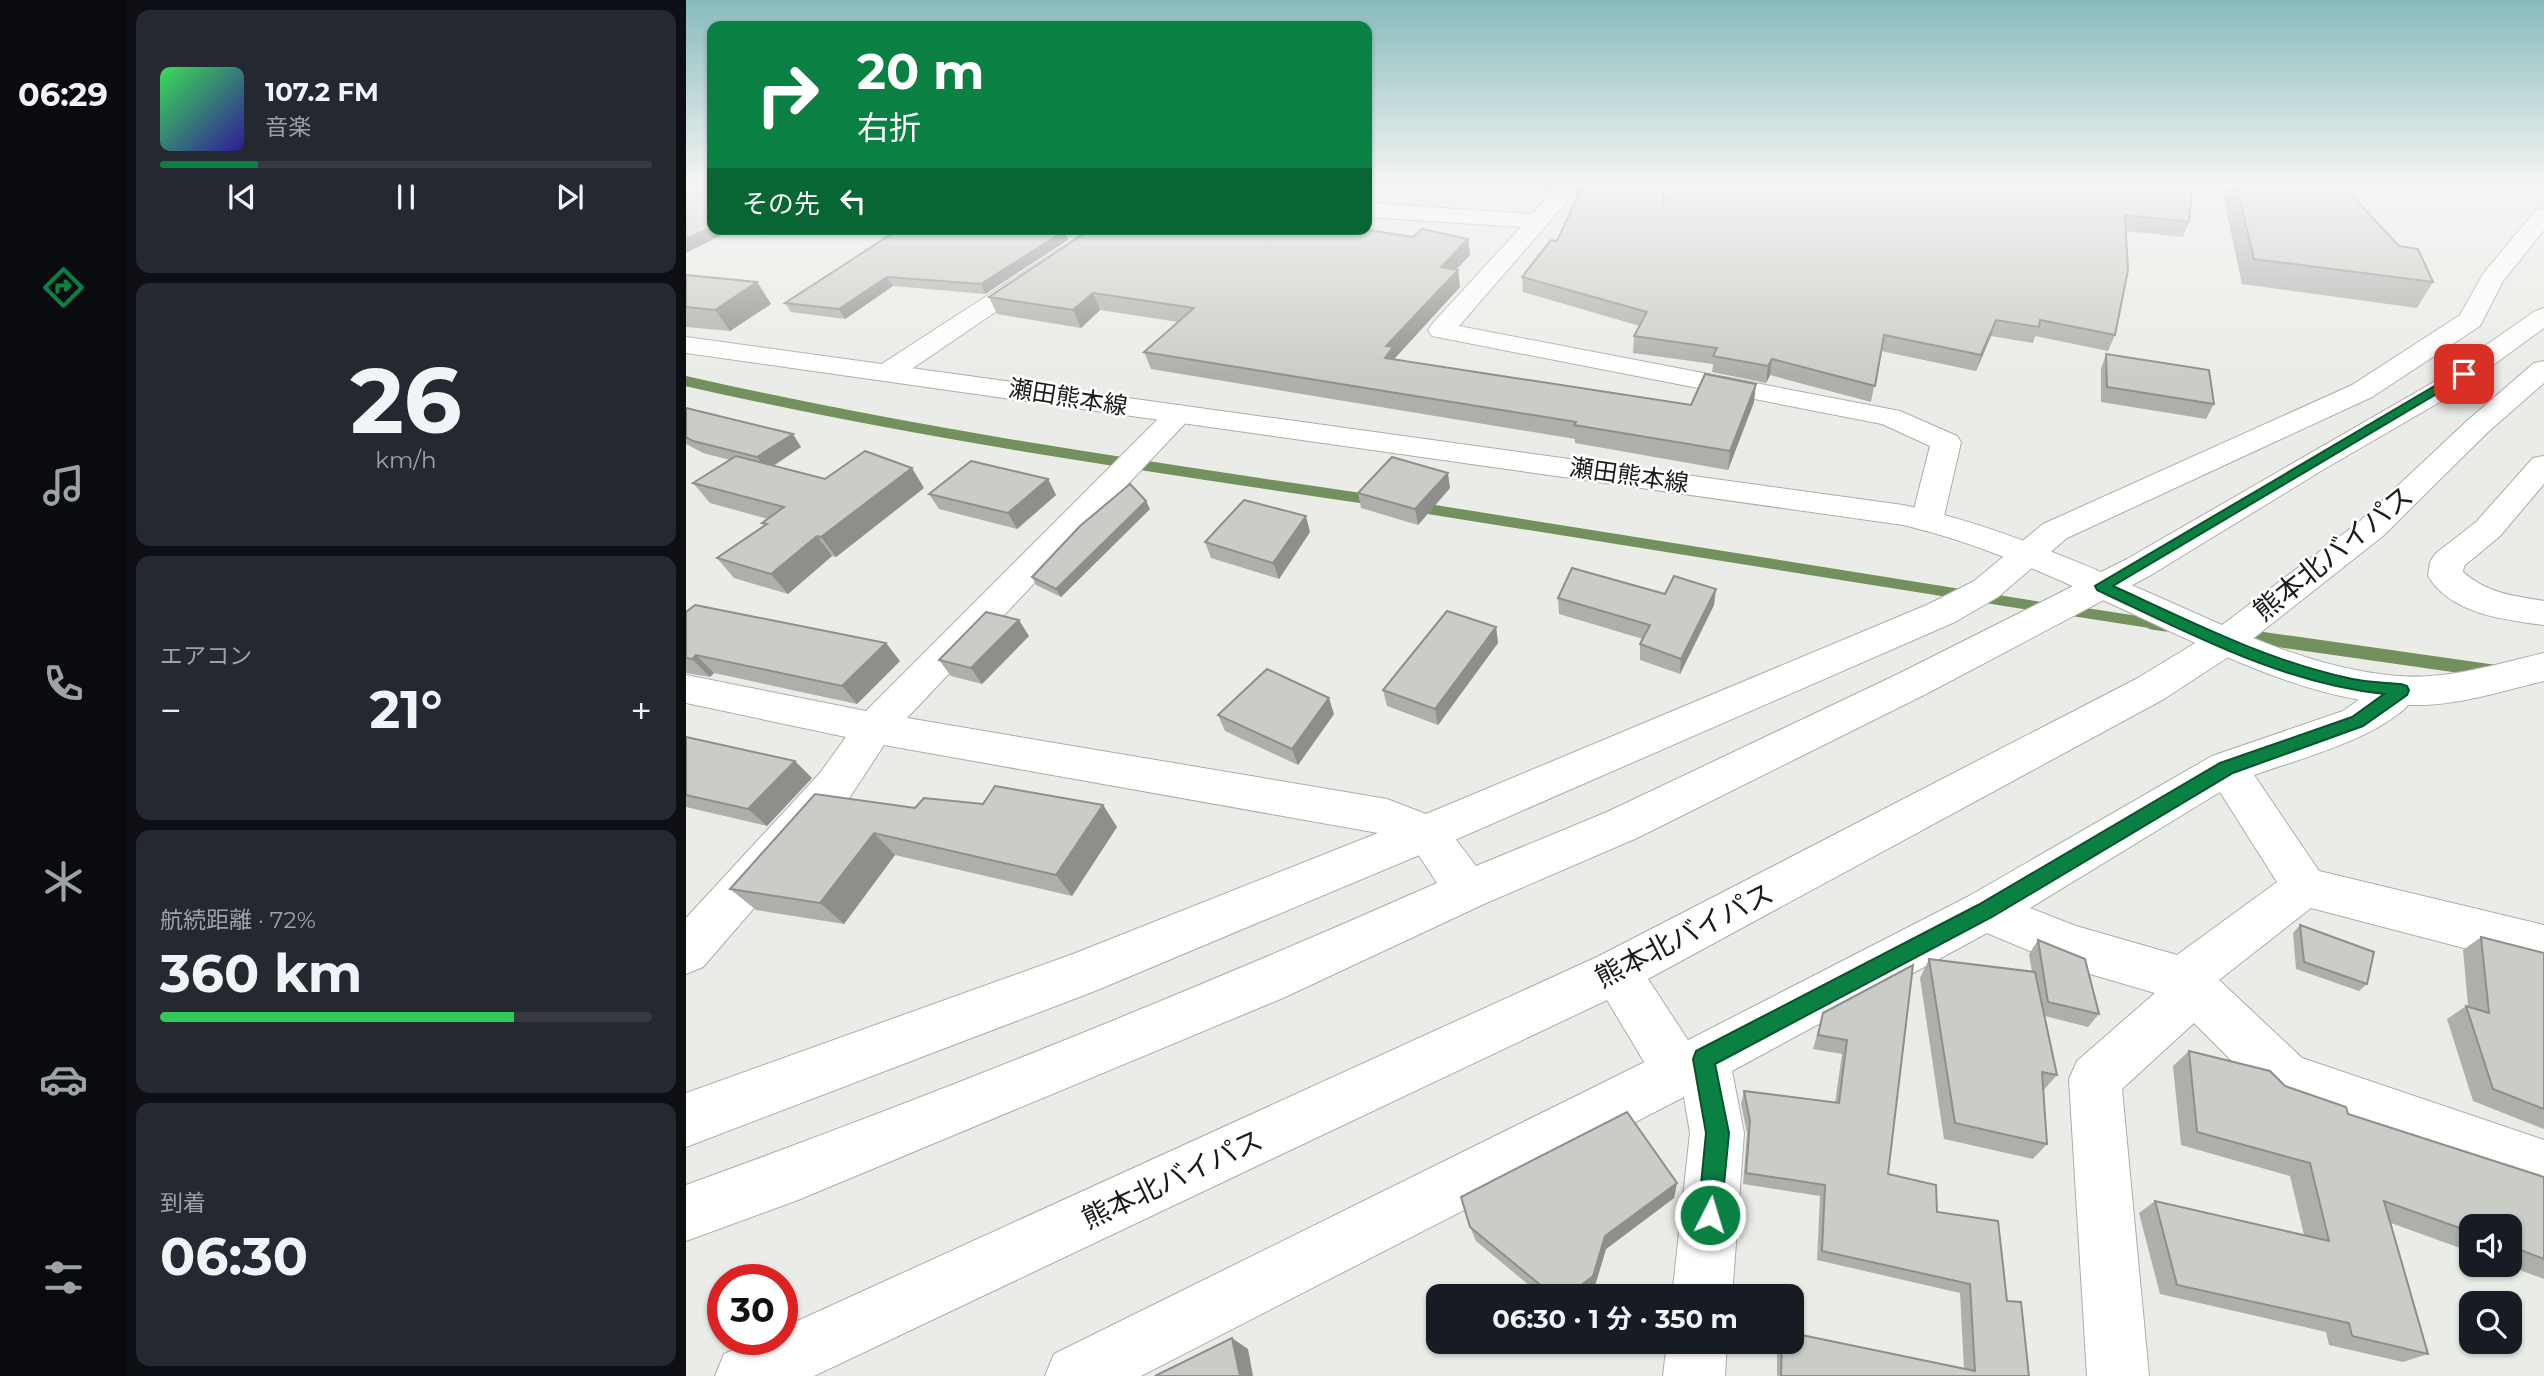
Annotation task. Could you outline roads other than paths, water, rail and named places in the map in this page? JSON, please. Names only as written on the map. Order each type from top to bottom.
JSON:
[{"type":"main road","points":[[887,373],[1078,247]]},
{"type":"main road","points":[[1514,247],[1441,330],[1890,417],[1946,442],[1927,521]]},
{"type":"main road","points":[[686,1119],[1078,975],[1426,833],[1942,613],[1986,589],[2055,531],[2362,391],[2471,320],[2492,279],[2518,247]]},
{"type":"main road","points":[[686,1213],[798,1172],[1266,982],[1468,890],[1622,825],[1912,684],[2102,586],[2442,389],[2544,316]]},
{"type":"main road","name":"瀬田熊本線","points":[[686,345],[1829,503],[1927,521],[2102,586],[2223,643],[2287,668],[2338,681],[2401,690],[2448,688],[2544,667]]},
{"type":"main road","name":"熊本北バイパス","points":[[746,1376],[1616,972],[2150,689],[2223,643],[2371,528],[2478,426],[2544,369]]},
{"type":"main road","points":[[686,952],[835,785],[874,728],[1179,414]]},
{"type":"main road","points":[[2544,465],[2488,529],[2447,562],[2445,576],[2463,593],[2494,606],[2544,613]]},
{"type":"main road","points":[[686,689],[874,728],[1387,817],[1426,833],[1468,890]]},
{"type":"main road","points":[[1076,1376],[1691,1065],[1985,911],[2227,768],[2357,722],[2401,690]]},
{"type":"main road","points":[[2227,768],[2305,887],[2544,947]]},
{"type":"main road","points":[[2118,1376],[2095,1079],[2172,1011],[2190,986],[2305,887]]},
{"type":"main road","points":[[1985,911],[2073,947],[2190,986],[2286,1079],[2544,1167]]},
{"type":"main road","points":[[1616,972],[1691,1065],[1717,1133],[1703,1284]]},
{"type":"main road","points":[[1694,1376],[1696,1354]]},
{"type":"waterway","points":[[686,381],[943,433],[1374,500]]},
{"type":"waterway","points":[[1416,507],[2048,608]]},
{"type":"waterway","points":[[2066,610],[2163,625]]},
{"type":"waterway","points":[[2152,623],[2166,625]]},
{"type":"waterway","points":[[2239,635],[2492,671]]}]
